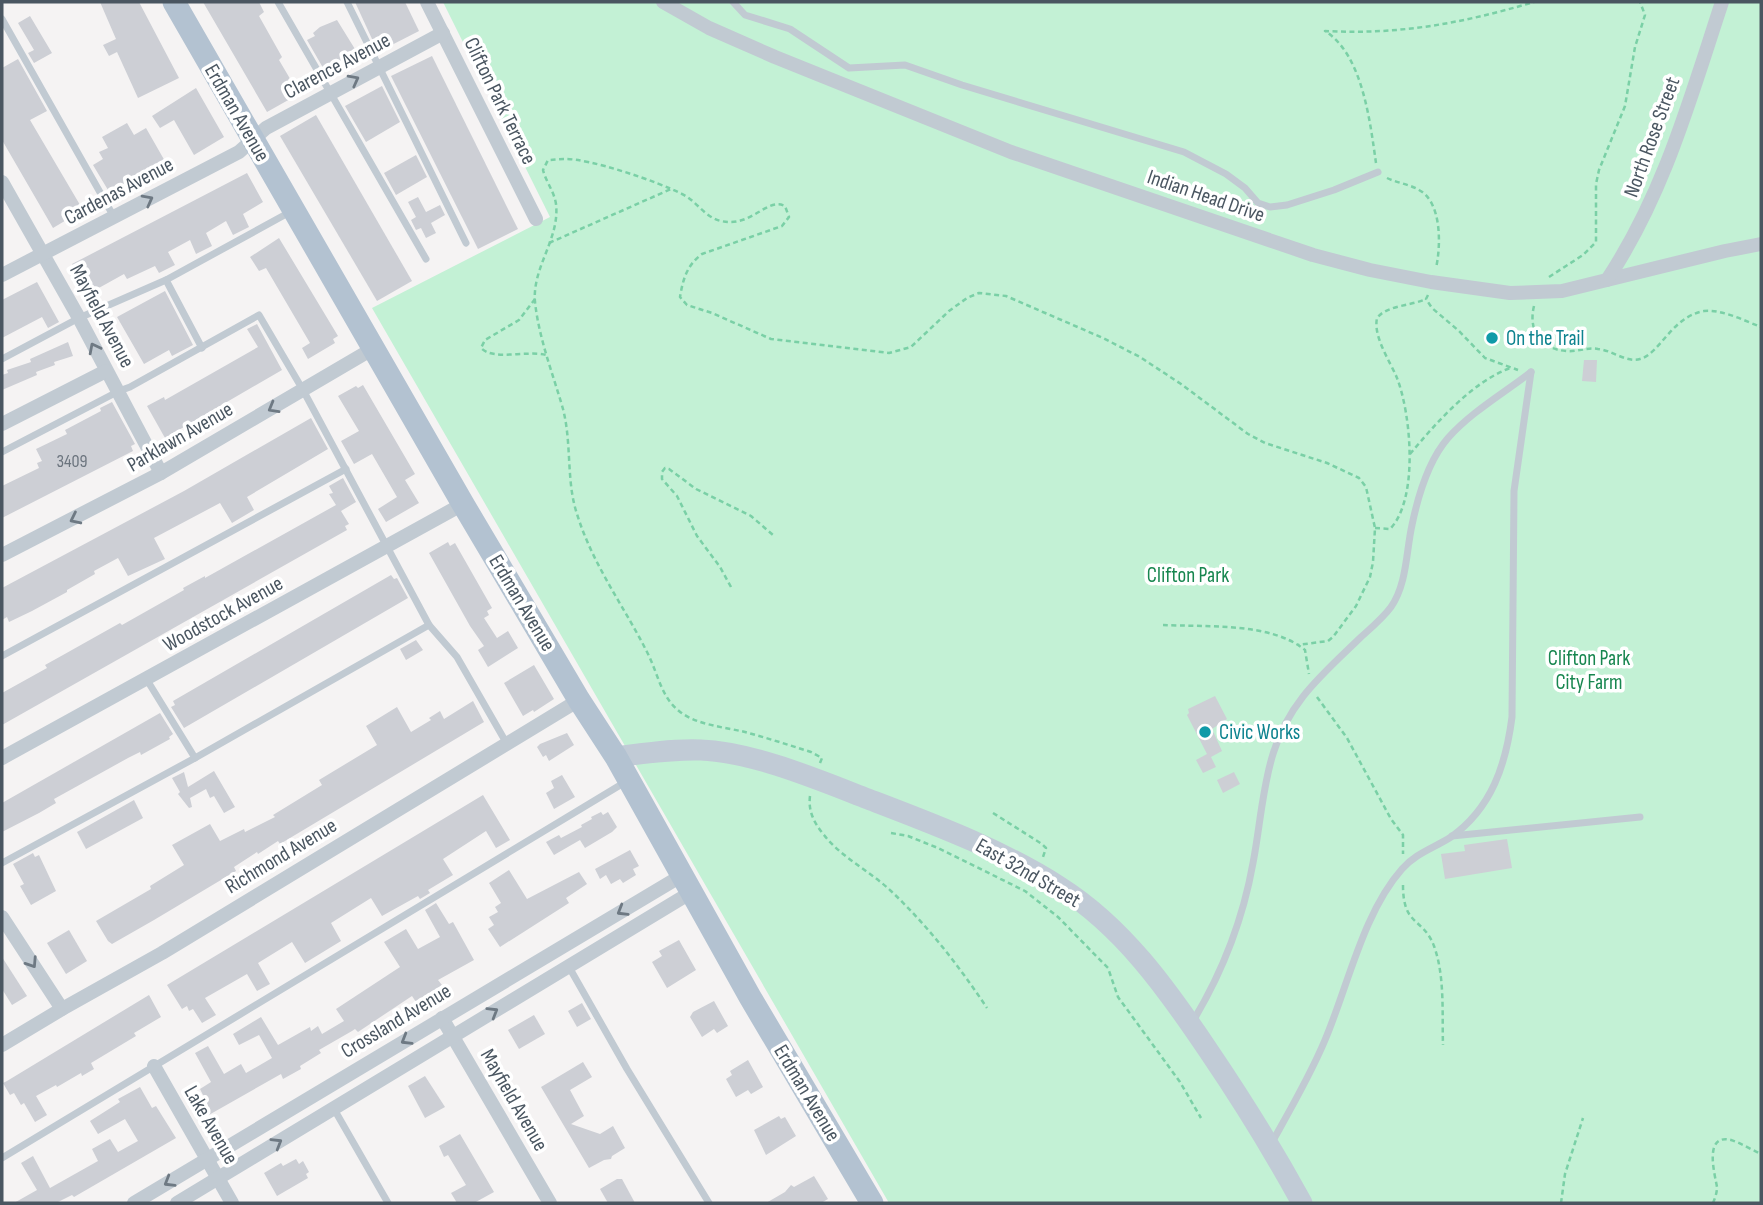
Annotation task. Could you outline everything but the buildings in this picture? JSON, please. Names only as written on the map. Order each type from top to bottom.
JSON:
[{"type":"main road","name":"Erdman Avenue","points":[[174,2],[463,504],[579,700],[616,757],[686,885],[872,1203]]},
{"type":"street","name":"Clifton Park Terrace","points":[[427,2],[536,219]]},
{"type":"street","name":"Indian Head Drive","points":[[663,2],[709,28],[775,57],[1011,152],[1313,254],[1370,270],[1431,282],[1510,293],[1538,294],[1562,291],[1761,244]]},
{"type":"street","name":"North Rose Street","points":[[1607,280],[1628,248],[1662,178],[1722,2]]},
{"type":"street","name":"Clarence Avenue","points":[[252,139],[266,128],[443,33]]},
{"type":"street","name":"Cardenas Avenue","points":[[2,275],[239,152],[252,139]]},
{"type":"street","name":"Mayfield Avenue","points":[[2,182],[119,391],[161,473]]},
{"type":"street","name":"Parklawn Avenue","points":[[2,555],[161,473],[374,348]]},
{"type":"street","points":[[2,424],[106,371]]},
{"type":"street","name":"Woodstock Avenue","points":[[2,758],[463,504]]},
{"type":"street","name":"Richmond Avenue","points":[[2,1045],[162,953],[579,700]]},
{"type":"street","name":"East 32nd Street","points":[[616,757],[701,750],[727,754],[816,779],[971,840],[1061,888],[1107,923],[1130,947],[1191,1024],[1270,1145],[1302,1203]]},
{"type":"street","name":"Crossland Avenue","points":[[177,1203],[569,966],[686,885]]},
{"type":"street","name":"Crossland Avenue","points":[[134,1203],[442,1018],[686,885]]},
{"type":"street","points":[[2,917],[62,1009]]},
{"type":"street","name":"Mayfield Avenue","points":[[442,1018],[550,1203]]},
{"type":"street","name":"Lake Avenue","points":[[153,1066],[232,1203]]},
{"type":"lane","points":[[278,2],[426,259]]},
{"type":"lane","points":[[347,2],[466,243]]},
{"type":"lane","points":[[733,2],[745,15],[790,30],[849,68],[905,65],[962,85],[1184,152],[1226,174],[1245,188],[1258,203],[1270,207],[1287,205],[1334,190],[1378,172]]},
{"type":"lane","points":[[2,19],[114,218]]},
{"type":"lane","points":[[2,359],[79,318],[166,280],[294,210]]},
{"type":"lane","points":[[166,280],[202,348]]},
{"type":"lane","points":[[2,452],[130,387],[259,315],[303,390],[429,625],[457,657],[507,744]]},
{"type":"lane","points":[[1270,1145],[1315,1063],[1385,895],[1403,868],[1423,851],[1450,837],[1475,813],[1492,792],[1501,773],[1510,737],[1513,690],[1514,491],[1531,372]]},
{"type":"lane","points":[[1191,1024],[1220,971],[1239,920],[1253,866],[1272,755],[1291,712],[1312,684],[1390,607],[1401,583],[1413,518],[1439,450],[1468,419],[1531,372]]},
{"type":"lane","points":[[2,656],[346,469]]},
{"type":"lane","points":[[2,863],[195,758],[429,625]]},
{"type":"lane","points":[[147,680],[195,758]]},
{"type":"lane","points":[[2,1158],[628,781]]},
{"type":"lane","points":[[1450,837],[1640,817]]},
{"type":"lane","points":[[569,966],[709,1203]]},
{"type":"lane","points":[[334,1109],[387,1203]]},
{"type":"path","points":[[1426,299],[1438,260],[1438,239],[1432,204],[1420,190],[1378,172],[1366,107],[1356,72],[1340,43],[1325,32],[1362,33],[1441,26],[1481,18],[1534,2]]},
{"type":"path","points":[[987,1008],[929,931],[890,890],[842,853],[816,825],[809,803],[822,758],[790,745],[680,713],[664,693],[649,657],[612,593],[577,515],[568,433],[538,323],[535,299],[537,272],[549,243],[556,207],[543,170],[548,160],[565,159],[593,163],[671,189],[685,195],[701,210],[718,220],[741,222],[772,204],[785,206],[789,217],[782,226],[702,254],[694,260],[688,267],[680,297],[687,305],[771,339],[889,353],[911,347],[948,311],[967,298],[979,293],[1006,296],[1103,338],[1140,358],[1181,384],[1248,435],[1327,463],[1359,478],[1366,487],[1375,528],[1370,576],[1356,606],[1333,637],[1328,641],[1298,645]]},
{"type":"path","points":[[549,243],[671,189]]},
{"type":"path","points":[[535,299],[519,320],[485,340],[481,348],[489,354],[524,352],[546,355]]},
{"type":"path","points":[[1426,299],[1432,308],[1460,331],[1485,358],[1510,368],[1531,372]]},
{"type":"path","points":[[1375,528],[1390,529],[1400,514],[1410,454],[1406,405],[1376,324],[1381,312],[1406,307],[1426,299]]},
{"type":"path","points":[[1410,454],[1429,431],[1490,376],[1510,368]]},
{"type":"path","points":[[731,587],[697,536],[677,496],[662,480],[665,468],[675,472],[696,489],[751,516],[773,535]]},
{"type":"path","points":[[891,833],[908,836],[938,848],[1025,891],[1058,917],[1108,968],[1118,997],[1180,1082],[1201,1118]]},
{"type":"path","points":[[1403,888],[1403,904],[1407,914],[1434,946],[1440,985],[1443,1045]]},
{"type":"path","points":[[1561,1203],[1565,1174],[1583,1118]]},
{"type":"path","points":[[1713,1203],[1717,1190],[1711,1157],[1717,1144],[1724,1139],[1733,1140],[1761,1154]]},
{"type":"green space","name":"Clifton Park","points":[[443,2],[1761,2],[1761,1203],[889,1203],[372,308],[550,217]]},
{"type":"place","name":"On the Trail","points":[[1492,338]]},
{"type":"place","name":"Civic Works","points":[[1205,732]]},
{"type":"park label","name":"Clifton Park City Farm","points":[[1589,670]]}]
